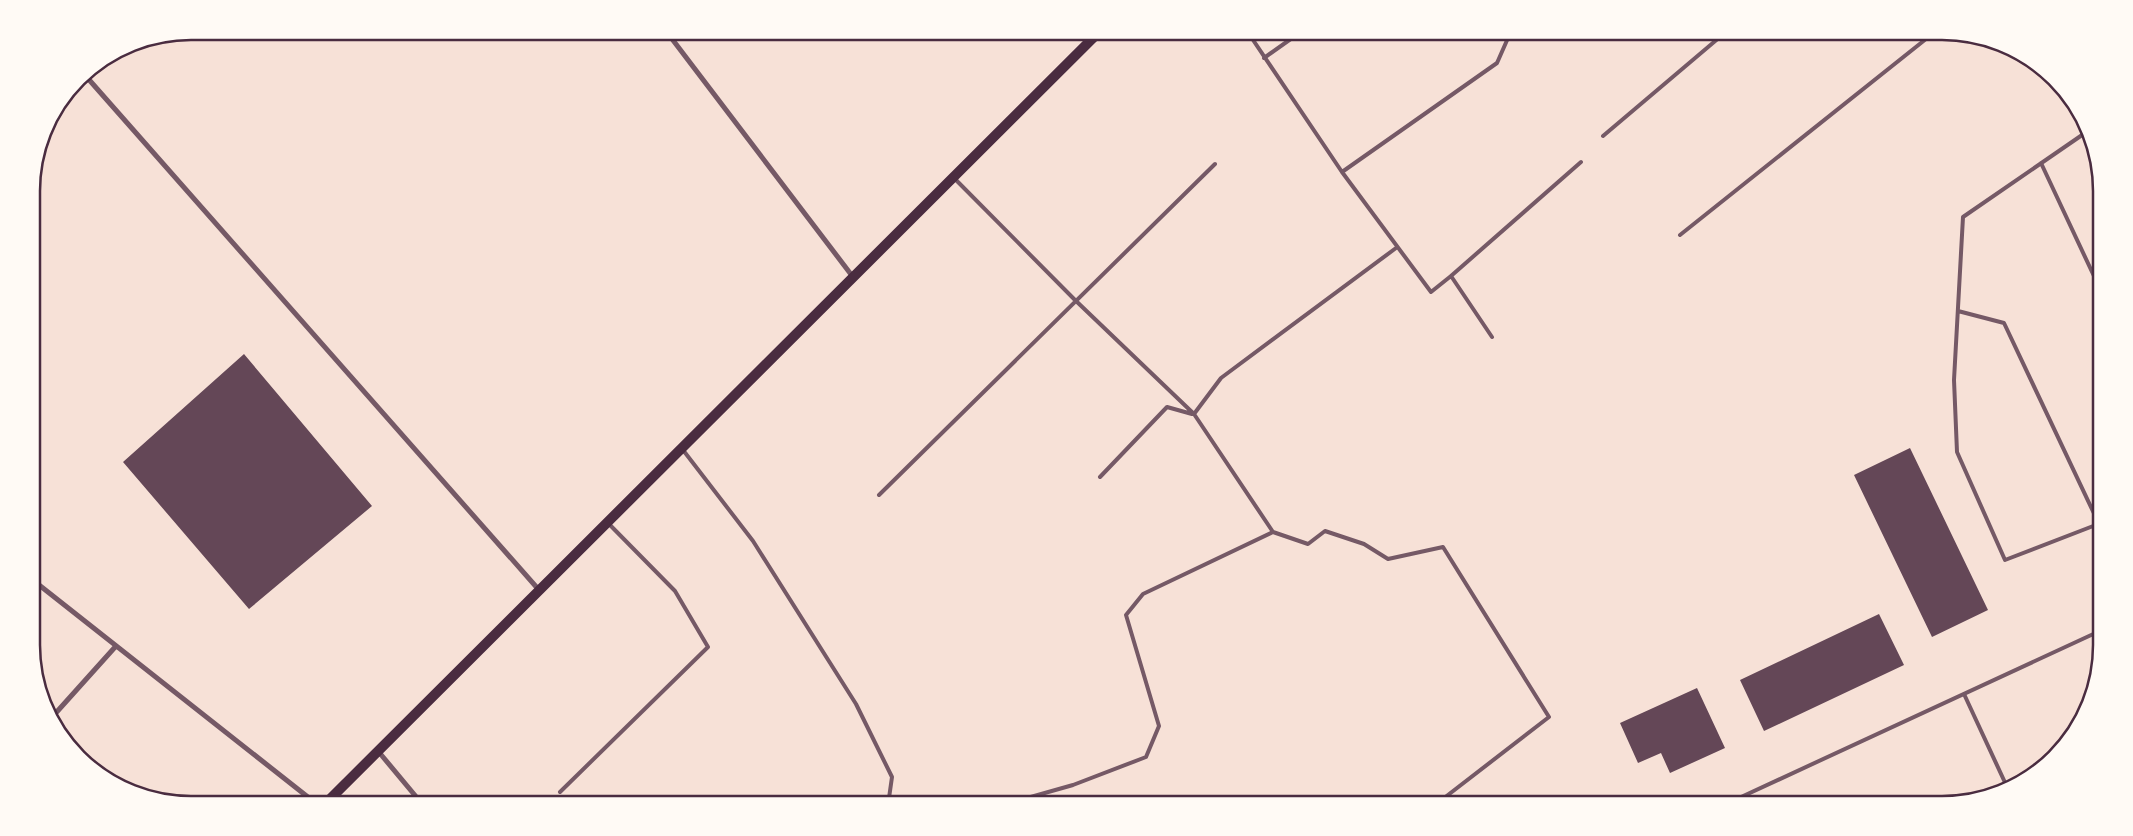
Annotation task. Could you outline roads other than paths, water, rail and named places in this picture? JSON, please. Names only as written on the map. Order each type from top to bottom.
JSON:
[{"type":"main road","points":[[333,796],[1091,40]]},
{"type":"street","points":[[673,40],[853,277]]},
{"type":"street","points":[[90,80],[540,590]]},
{"type":"street","points":[[40,586],[307,796]]},
{"type":"street","points":[[56,712],[116,646]]},
{"type":"street","points":[[378,751],[416,796]]},
{"type":"lane","points":[[1253,40],[1342,172],[1396,248],[1431,292],[1581,162]]},
{"type":"lane","points":[[1264,58],[1289,40]]},
{"type":"lane","points":[[1342,172],[1497,63],[1507,40]]},
{"type":"lane","points":[[1603,136],[1715,40]]},
{"type":"lane","points":[[1680,235],[1925,40]]},
{"type":"lane","points":[[2082,135],[1963,217],[1954,380],[1957,452],[2005,560],[2093,526]]},
{"type":"lane","points":[[2041,163],[2093,274]]},
{"type":"lane","points":[[879,495],[1074,300],[1215,164]]},
{"type":"lane","points":[[953,177],[1074,300],[1194,414],[1273,532],[1308,544],[1325,532],[1364,544],[1388,558],[1443,547],[1549,717],[1445,796]]},
{"type":"lane","points":[[1194,414],[1221,378],[1396,248]]},
{"type":"lane","points":[[1451,276],[1492,337]]},
{"type":"lane","points":[[1958,311],[2004,323],[2093,508]]},
{"type":"lane","points":[[1100,477],[1167,407],[1194,414]]},
{"type":"lane","points":[[681,449],[753,541],[856,704],[892,777],[889,796]]},
{"type":"lane","points":[[560,792],[708,647],[675,591],[608,522]]},
{"type":"lane","points":[[1034,796],[1073,785],[1146,757],[1159,726],[1126,615],[1143,594],[1273,532]]},
{"type":"lane","points":[[1743,796],[2093,634]]},
{"type":"lane","points":[[1964,694],[2005,782]]}]
